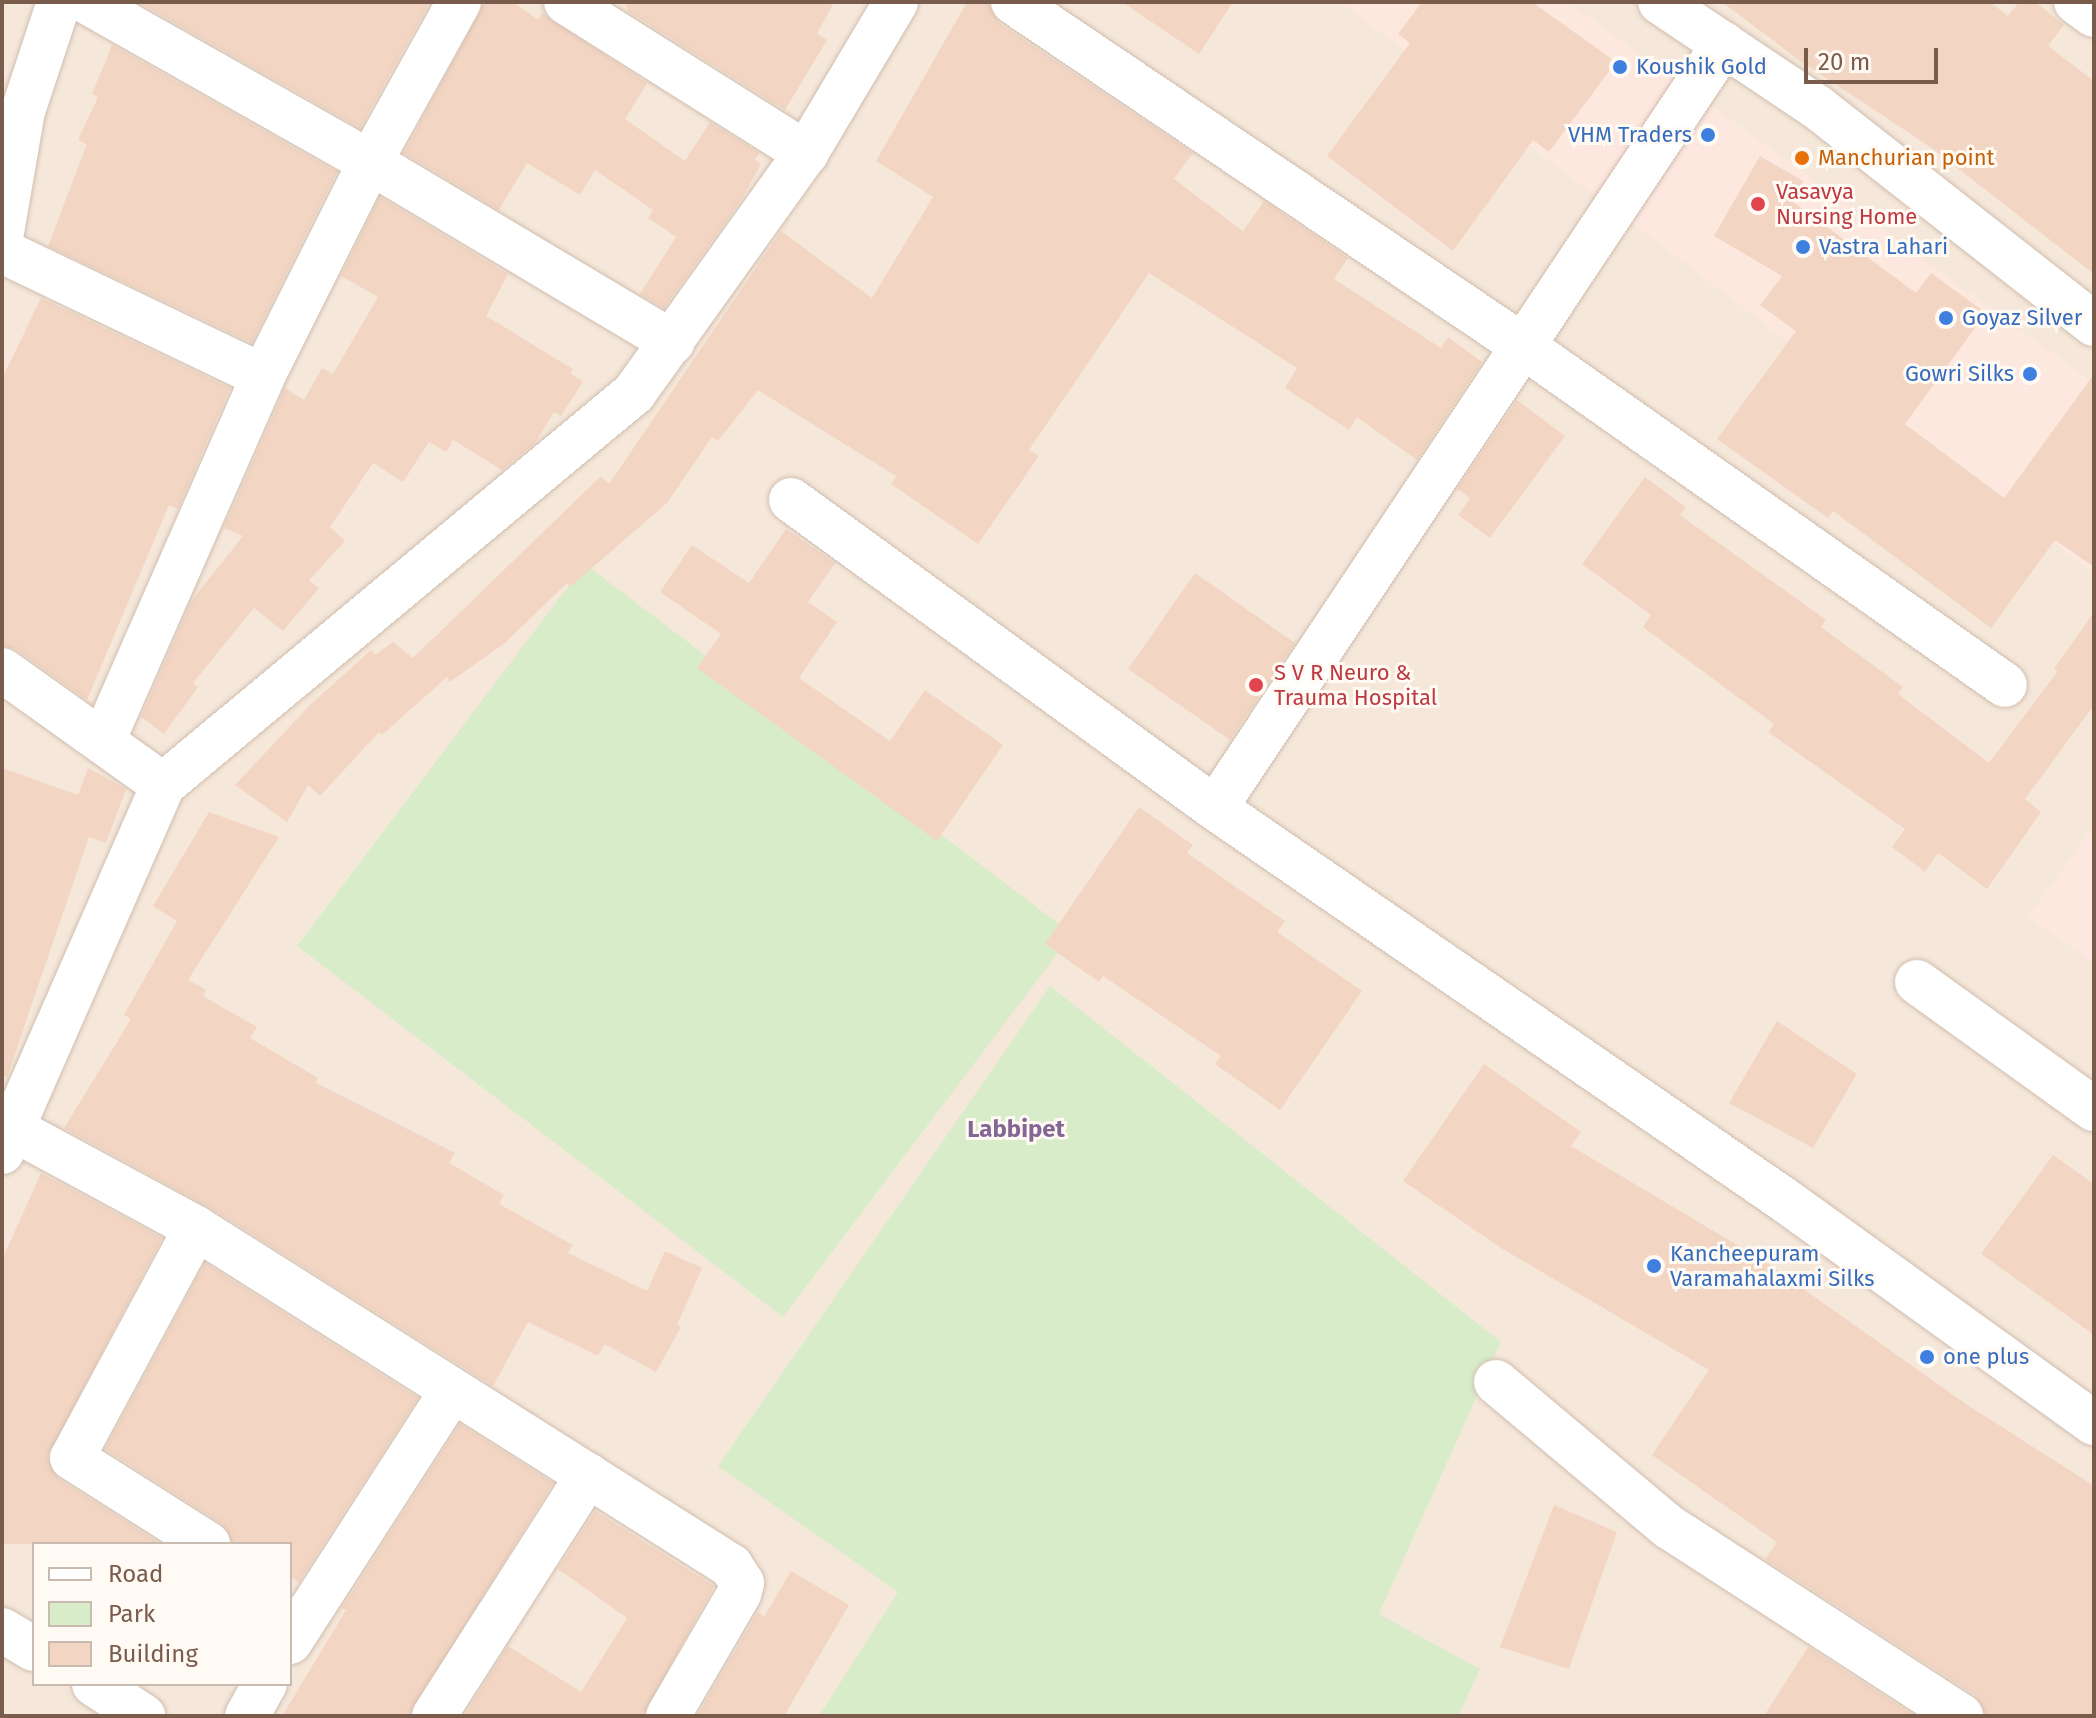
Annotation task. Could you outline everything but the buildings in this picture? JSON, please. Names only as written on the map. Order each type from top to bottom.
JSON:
[{"type":"street","points":[[2,232],[12,104],[59,2]]},
{"type":"street","points":[[87,2],[370,162],[672,342]]},
{"type":"street","points":[[103,741],[263,376],[370,162],[459,2]]},
{"type":"street","points":[[566,2],[806,153]]},
{"type":"street","points":[[668,1716],[742,1583],[731,1566],[196,1228],[8,1140],[163,785],[546,470],[634,393],[806,153],[896,2]]},
{"type":"street","points":[[1013,2],[1523,346],[2005,685]]},
{"type":"street","points":[[1660,2],[1817,107],[2094,324]]},
{"type":"street","points":[[2076,2],[2094,15]]},
{"type":"street","points":[[1215,808],[1724,44]]},
{"type":"street","points":[[2,251],[263,376]]},
{"type":"street","points":[[791,500],[1215,808],[1786,1201],[2094,1423]]},
{"type":"street","points":[[7,687],[103,741],[163,785]]},
{"type":"street","points":[[1917,982],[2094,1109]]},
{"type":"street","points":[[196,1228],[72,1458],[205,1542]]},
{"type":"street","points":[[1496,1382],[1669,1527],[1961,1716]]},
{"type":"street","points":[[297,1615],[452,1391]]},
{"type":"street","points":[[434,1716],[588,1475]]},
{"type":"street","points":[[2,1630],[32,1648]]},
{"type":"street","points":[[97,1686],[143,1716]]},
{"type":"street","points":[[247,1716],[264,1686]]},
{"type":"shaded area","points":[[2,2],[2094,2],[2094,1716],[2,1716]]},
{"type":"shaded area","points":[[1340,2],[1568,2],[2094,383],[2094,573]]},
{"type":"shaded area","points":[[2094,826],[2094,963],[2028,917]]},
{"type":"green space","points":[[585,564],[1072,934],[783,1317],[297,946]]},
{"type":"green space","points":[[1050,986],[1501,1342],[1379,1614],[1480,1669],[1458,1716],[819,1716],[898,1592],[718,1466]]},
{"type":"place","name":"Koushik Gold","points":[[1620,67]]},
{"type":"place","name":"VHM Traders","points":[[1708,135]]},
{"type":"place","name":"Manchurian point","points":[[1802,158]]},
{"type":"place","name":"Vasavya Nursing Home","points":[[1758,204]]},
{"type":"place","name":"Vastra Lahari","points":[[1803,247]]},
{"type":"place","name":"Goyaz Silver","points":[[1946,318]]},
{"type":"place","name":"Gowri Silks","points":[[2030,374]]},
{"type":"place","name":"S V R Neuro & Trauma Hospital","points":[[1256,685]]},
{"type":"place","name":"Kancheepuram Varamahalaxmi Silks","points":[[1654,1266]]},
{"type":"place","name":"one plus","points":[[1927,1357]]},
{"type":"district","name":"Labbipet","points":[[1016,1130]]}]
